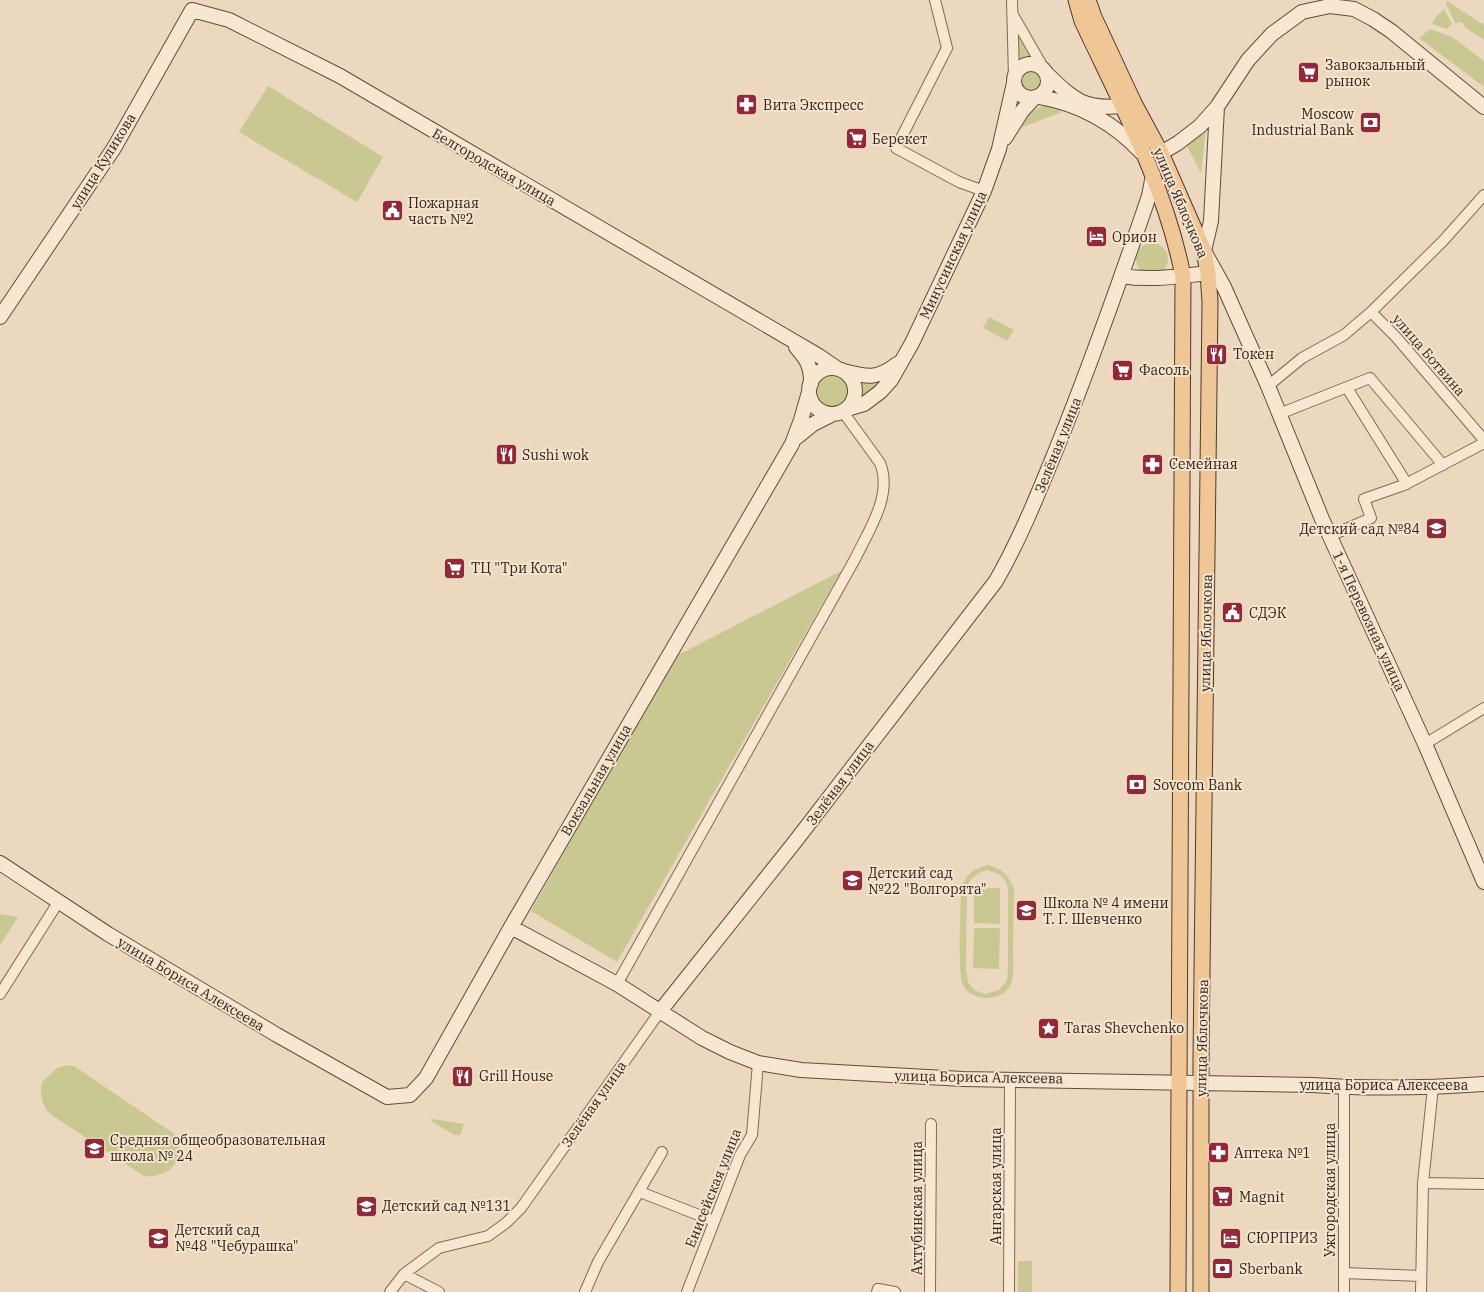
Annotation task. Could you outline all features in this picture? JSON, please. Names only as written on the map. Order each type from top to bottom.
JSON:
[{"type":"main road","name":"улица Яблочкова","points":[[1076,0],[1082,21],[1122,106],[1154,155],[1204,251],[1208,273],[1210,321],[1201,1084],[1201,1292]]},
{"type":"main road","name":"улица Яблочкова","points":[[1088,0],[1134,103],[1154,155],[1154,174],[1176,244],[1183,276],[1178,1292]]},
{"type":"main road","name":"улица Куликова","points":[[0,317],[114,148],[194,5]]},
{"type":"main road","name":"Белгородская улица","points":[[194,5],[229,20],[340,76],[840,370]]},
{"type":"main road","points":[[1037,97],[1073,105],[1114,127],[1154,155],[1200,126],[1217,106],[1248,60],[1272,34],[1302,12],[1330,6],[1354,10],[1373,19],[1391,31],[1484,107]]},
{"type":"main road","points":[[1045,71],[1048,78],[1047,89],[1037,97],[1029,99],[1017,92],[1014,81],[1018,70],[1026,65],[1036,65],[1045,71],[1072,96],[1082,102],[1097,107],[1122,106]]},
{"type":"main road","name":"Минусинская улица","points":[[841,412],[864,404],[880,392],[891,380],[904,359],[984,191],[999,149],[1014,81]]},
{"type":"main road","points":[[1097,107],[1114,89]]},
{"type":"main road","name":"Минусинская улица","points":[[999,149],[1014,122],[1037,97]]},
{"type":"main road","points":[[1204,251],[1211,221],[1217,106]]},
{"type":"main road","name":"Зелёная улица","points":[[660,1010],[794,843],[986,595],[1011,554],[1077,399],[1122,276],[1149,196],[1154,174]]},
{"type":"main road","name":"1-я Перевозная улица","points":[[1204,251],[1224,287],[1268,386],[1330,536],[1425,744],[1484,882]]},
{"type":"main road","points":[[1122,276],[1140,279],[1163,279],[1208,273]]},
{"type":"main road","name":"Белгородская улица","points":[[788,340],[808,362],[811,373],[810,388]]},
{"type":"main road","points":[[840,370],[851,378],[855,389],[854,400],[841,412],[818,410],[812,402],[810,388],[815,376],[823,370],[840,370],[862,376],[875,376],[888,371],[904,359]]},
{"type":"main road","name":"Вокзальная улица","points":[[387,1097],[410,1095],[426,1078],[511,927],[792,444],[810,388]]},
{"type":"main road","name":"Вокзальная улица","points":[[792,444],[806,428],[841,412]]},
{"type":"main road","name":"улица Бориса Алексеева","points":[[0,863],[92,924],[269,1030],[387,1097]]},
{"type":"main road","name":"улица Бориса Алексеева","points":[[511,927],[617,984],[702,1038],[730,1052],[758,1063],[801,1070],[963,1079],[1312,1085],[1344,1088],[1433,1087],[1484,1084]]},
{"type":"street","points":[[935,0],[948,48],[896,148],[959,182],[984,191]]},
{"type":"street","points":[[1012,0],[1014,81]]},
{"type":"street","points":[[1013,14],[1045,71]]},
{"type":"street","points":[[1268,386],[1302,358],[1344,335],[1371,312],[1444,241],[1484,195]]},
{"type":"street","name":"улица Ботвина","points":[[1371,312],[1396,337],[1484,442]]},
{"type":"street","points":[[1280,414],[1370,378],[1443,465]]},
{"type":"street","points":[[1347,388],[1407,484]]},
{"type":"street","points":[[617,984],[855,559],[877,515],[884,483],[884,472],[880,462],[841,412]]},
{"type":"street","points":[[1330,536],[1371,518],[1364,499],[1407,484],[1484,442]]},
{"type":"street","points":[[1425,744],[1484,708]]},
{"type":"street","points":[[0,994],[59,901]]},
{"type":"street","name":"Зелёная улица","points":[[390,1292],[404,1274],[438,1248],[488,1236],[506,1223],[521,1208],[660,1010]]},
{"type":"street","name":"Енисейская улица","points":[[687,1292],[740,1154],[752,1135],[758,1063]]},
{"type":"street","name":"Ангарская улица","points":[[1009,1292],[1010,1080]]},
{"type":"street","points":[[1421,1292],[1424,1183],[1433,1087]]},
{"type":"street","name":"Ужгородская улица","points":[[1344,1088],[1344,1292]]},
{"type":"street","name":"Ахтубинская улица","points":[[930,1292],[931,1124]]},
{"type":"street","points":[[585,1292],[598,1262],[662,1152]]},
{"type":"street","points":[[1424,1183],[1484,1184]]},
{"type":"street","points":[[640,1192],[714,1221]]},
{"type":"street","points":[[1344,1273],[1421,1276]]},
{"type":"street","points":[[404,1274],[439,1292]]},
{"type":"street","points":[[877,1291],[895,1292]]},
{"type":"shaded area","points":[[1447,1],[1484,25],[1484,40],[1466,28],[1462,22],[1455,23],[1446,4]]},
{"type":"shaded area","points":[[1444,9],[1452,24],[1447,29],[1432,24]]},
{"type":"shaded area","points":[[1430,29],[1452,37],[1484,61],[1484,87],[1419,38]]},
{"type":"shaded area","points":[[1019,34],[1036,61],[1024,62],[1018,67]]},
{"type":"shaded area","points":[[1032,70],[1040,73],[1043,81],[1040,89],[1032,92],[1024,89],[1021,81],[1024,73]]},
{"type":"shaded area","points":[[268,86],[383,157],[357,202],[239,132]]},
{"type":"shaded area","points":[[1046,105],[1055,106],[1061,112],[1021,128],[1030,114]]},
{"type":"shaded area","points":[[1206,128],[1201,173],[1186,144]]},
{"type":"shaded area","points":[[1152,243],[1158,244],[1163,248],[1167,253],[1167,265],[1163,270],[1158,274],[1152,275],[1146,274],[1141,270],[1137,265],[1136,259],[1137,253],[1141,248],[1146,244]]},
{"type":"shaded area","points":[[989,317],[1014,330],[1007,341],[983,328]]},
{"type":"shaded area","points":[[892,374],[859,401],[861,389],[857,377]]},
{"type":"shaded area","points":[[833,375],[839,376],[844,380],[848,385],[848,397],[844,402],[839,406],[833,407],[827,406],[822,402],[818,397],[817,391],[818,385],[822,380],[827,376]]},
{"type":"shaded area","points":[[841,571],[617,962],[531,911],[674,657]]},
{"type":"shaded area","points":[[988,865],[1001,871],[1010,880],[1014,889],[1012,981],[1004,993],[997,997],[989,998],[981,998],[967,991],[963,985],[960,967],[961,888],[968,875],[974,870]],"holes":[[[987,870],[1003,878],[1008,889],[1008,969],[1007,980],[999,990],[985,994],[974,990],[968,982],[966,969],[967,889],[974,876]]]},
{"type":"shaded area","points":[[974,888],[1000,888],[1000,924],[974,923]]},
{"type":"shaded area","points":[[0,914],[18,917],[0,945]]},
{"type":"shaded area","points":[[974,928],[1000,928],[999,969],[973,968]]},
{"type":"shaded area","points":[[68,1065],[74,1066],[173,1133],[180,1150],[175,1164],[162,1174],[144,1176],[50,1114],[42,1099],[42,1082],[57,1068]]},
{"type":"shaded area","points":[[431,1119],[464,1124],[460,1135],[455,1135],[432,1122]]},
{"type":"shaded area","points":[[1018,1261],[1032,1261],[1032,1292],[1018,1292]]},
{"type":"place","name":"Завокзальный рынок","points":[[1309,73]]},
{"type":"place","name":"Вита Экспресс","points":[[747,105]]},
{"type":"place","name":"Moscow Industrial Bank","points":[[1370,122]]},
{"type":"place","name":"Берекет","points":[[856,139]]},
{"type":"place","name":"Пожарная часть №2","points":[[392,211]]},
{"type":"place","name":"Орион","points":[[1096,237]]},
{"type":"place","name":"Токен","points":[[1217,354]]},
{"type":"place","name":"Фасоль","points":[[1123,370]]},
{"type":"place","name":"Sushi wok","points":[[506,455]]},
{"type":"place","name":"Семейная","points":[[1153,464]]},
{"type":"place","name":"Детский сад №84","points":[[1436,529]]},
{"type":"place","name":"ТЦ \"Три Кота\"","points":[[455,568]]},
{"type":"place","name":"СДЭК","points":[[1233,613]]},
{"type":"place","name":"Sovcom Bank","points":[[1137,785]]},
{"type":"place","name":"Детский сад №22 \"Волгорята\"","points":[[852,881]]},
{"type":"place","name":"Школа № 4 имени Т. Г. Шевченко","points":[[1027,911]]},
{"type":"place","name":"Taras Shevchenko","points":[[1048,1028]]},
{"type":"place","name":"Grill House","points":[[463,1076]]},
{"type":"place","name":"Средняя общеобразовательная школа № 24","points":[[94,1148]]},
{"type":"place","name":"Аптека №1","points":[[1218,1153]]},
{"type":"place","name":"Magnit","points":[[1223,1197]]},
{"type":"place","name":"Детский сад №131","points":[[366,1206]]},
{"type":"place","name":"Детский сад №48 \"Чебурашка\"","points":[[159,1238]]},
{"type":"place","name":"СЮРПРИЗ","points":[[1231,1238]]},
{"type":"place","name":"Sberbank","points":[[1223,1269]]}]
